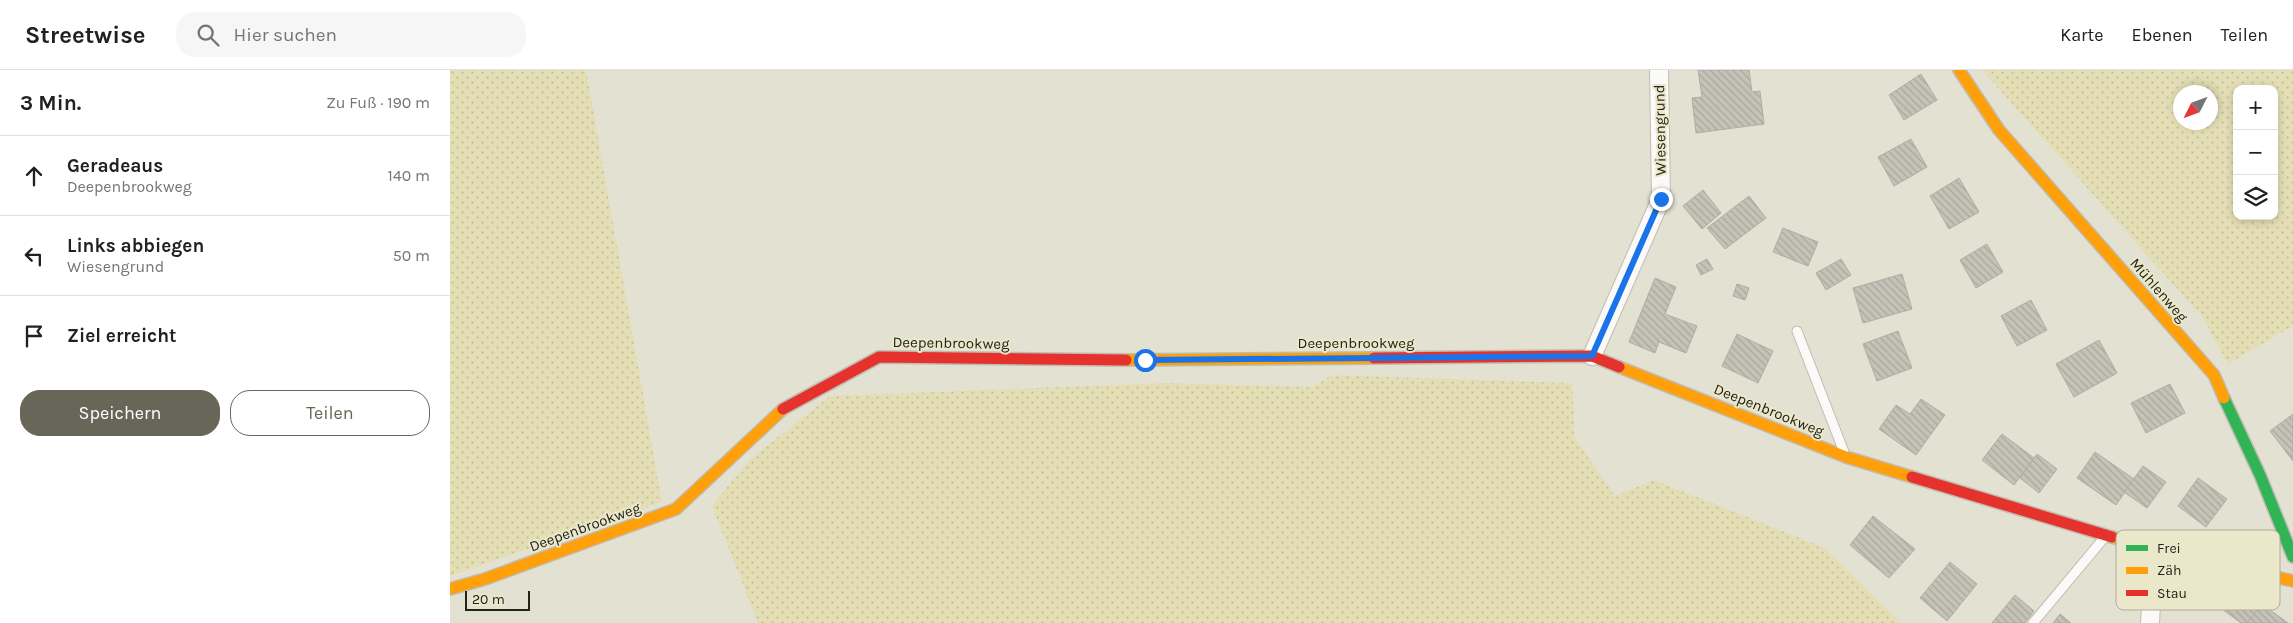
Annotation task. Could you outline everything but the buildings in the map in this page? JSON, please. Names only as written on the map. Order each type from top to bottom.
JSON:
[{"type":"street","name":"Wiesengrund","points":[[1592,356],[1661,199],[1659,70]]},
{"type":"street","name":"Mühlenweg","points":[[1959,70],[1999,130],[2214,375],[2260,475],[2293,557]]},
{"type":"street","name":"Deepenbrookweg","points":[[450,589],[485,579],[676,509],[788,404],[879,357],[1145,360],[1592,356],[1846,457],[2116,539]]},
{"type":"street","name":"Deepenbrookweg","points":[[2280,578],[2293,581]]},
{"type":"street","points":[[2150,623],[2151,610]]},
{"type":"lane","points":[[1797,331],[1846,457]]},
{"type":"lane","points":[[2033,623],[2105,536]]},
{"type":"shaded area","points":[[450,70],[586,70],[662,502],[450,576]]},
{"type":"shaded area","points":[[1982,70],[2293,70],[2293,326],[2228,364],[2203,318]]},
{"type":"shaded area","points":[[1332,375],[1572,383],[1575,438],[1615,496],[1654,480],[1825,548],[1901,623],[758,623],[712,506],[749,460],[830,396],[1167,383],[1312,387]]},
{"type":"traffic: fast","points":[[2224,398],[2260,475],[2293,557]]},
{"type":"traffic: slow","points":[[1959,70],[1999,130],[2214,375],[2224,398]]},
{"type":"traffic: slow","points":[[1126,360],[1374,358]]},
{"type":"traffic: slow","points":[[1619,367],[1846,457],[1912,477]]},
{"type":"traffic: slow","points":[[450,589],[485,579],[676,509],[783,409]]},
{"type":"traffic: slow","points":[[2112,537],[2116,538]]},
{"type":"traffic: slow","points":[[2280,578],[2293,581]]},
{"type":"traffic: jam","points":[[1374,358],[1592,356],[1619,367]]},
{"type":"traffic: jam","points":[[783,409],[879,357],[1126,360]]},
{"type":"traffic: jam","points":[[1912,477],[2112,537]]},
{"type":"route","points":[[1145,360],[1592,356],[1661,199]]}]
